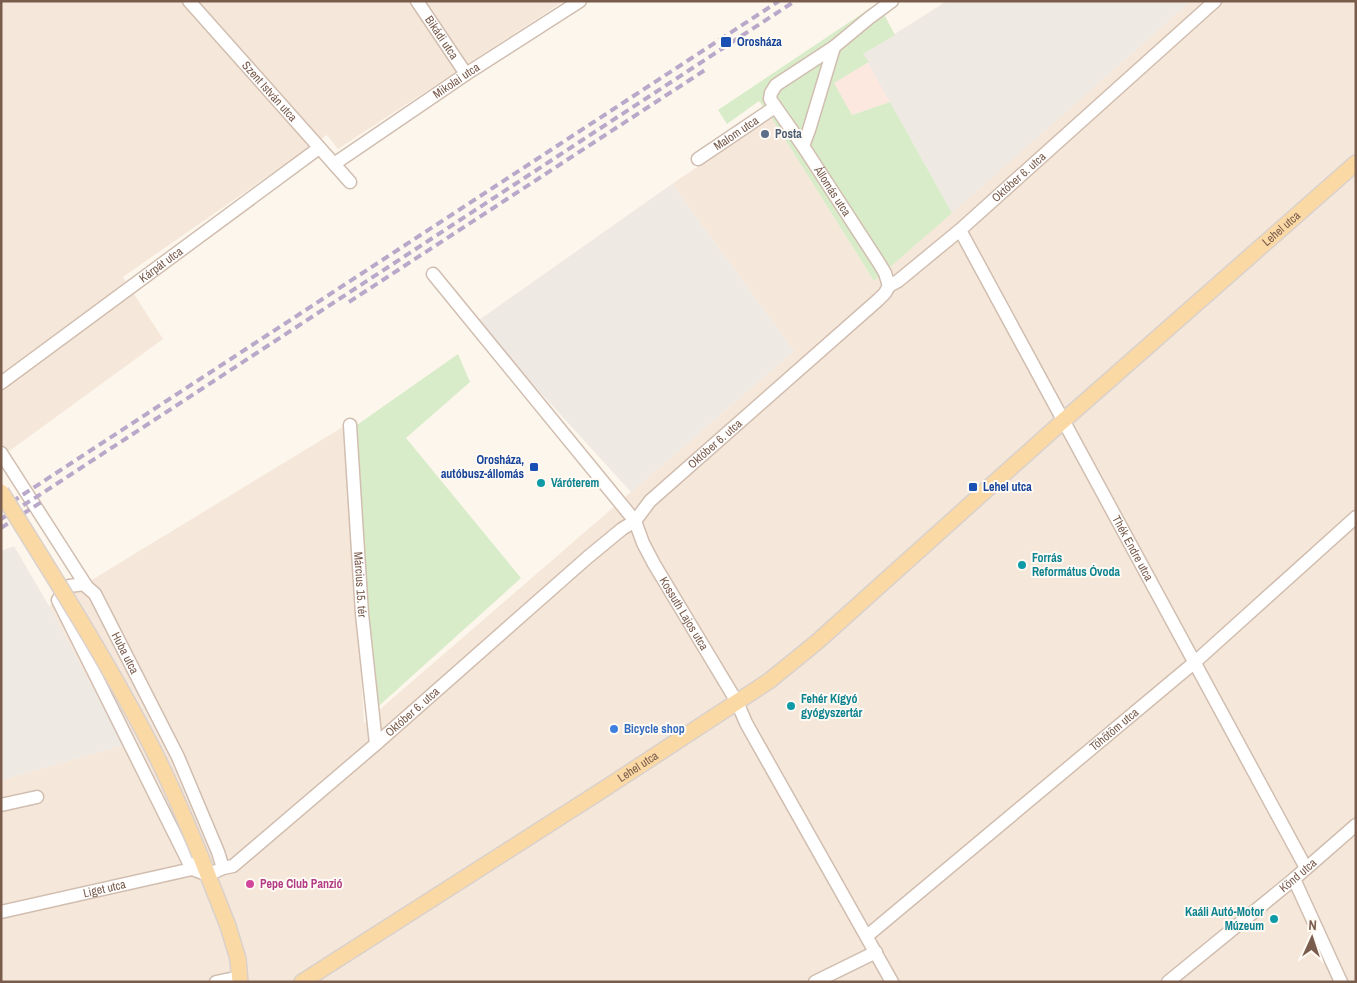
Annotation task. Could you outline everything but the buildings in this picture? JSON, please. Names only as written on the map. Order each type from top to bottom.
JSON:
[{"type":"main road","name":"Lehel utca","points":[[302,982],[769,681],[817,642],[1063,421],[1356,163]]},
{"type":"main road","points":[[1,492],[116,679],[146,736],[175,795],[200,855],[228,926],[244,980]]},
{"type":"street","name":"Szent István utca","points":[[189,1],[350,182]]},
{"type":"street","name":"Bikádi utca","points":[[417,1],[466,74]]},
{"type":"street","name":"Mikolai utca","points":[[334,164],[466,74],[580,1]]},
{"type":"street","name":"Malom utca","points":[[698,160],[772,103],[771,93],[776,85],[834,47],[892,1]]},
{"type":"street","name":"Október 6. utca","points":[[208,875],[232,866],[376,744],[588,557],[635,520],[650,501],[885,294],[888,286],[898,281],[960,230],[1215,1]]},
{"type":"street","points":[[803,146],[834,47]]},
{"type":"street","name":"Állomás utca","points":[[772,103],[803,146],[879,263],[885,274],[888,286]]},
{"type":"street","name":"Kárpát utca","points":[[1,383],[320,148]]},
{"type":"street","name":"Thék Endre utca","points":[[960,230],[1306,868]]},
{"type":"street","name":"Kossuth Lajos utca","points":[[433,274],[635,520],[643,543],[654,564],[736,702],[892,982]]},
{"type":"street","name":"Március 15. tér","points":[[350,425],[362,614],[376,744]]},
{"type":"street","name":"Huba utca","points":[[1,454],[86,586],[95,594],[178,757],[223,868]]},
{"type":"street","name":"Töhötöm utca","points":[[867,936],[1195,662],[1356,517]]},
{"type":"street","points":[[86,586],[69,586],[58,600],[192,869],[208,875]]},
{"type":"street","points":[[1,806],[37,797]]},
{"type":"street","name":"Könd utca","points":[[1168,982],[1294,879],[1356,825]]},
{"type":"street","name":"Liget utca","points":[[1,912],[192,869]]},
{"type":"street","points":[[1294,879],[1341,982]]},
{"type":"street","points":[[815,982],[876,952]]},
{"type":"street","points":[[216,982],[244,980]]},
{"type":"shaded area","points":[[1,1],[564,1],[338,149],[327,135],[123,277],[163,339],[1,457]]},
{"type":"shaded area","points":[[947,1],[1191,1],[952,213],[863,54]]},
{"type":"shaded area","points":[[1191,1],[1356,1],[1356,982],[1,982],[1,780],[123,745],[49,606],[346,425],[364,723],[794,351],[672,184],[771,117],[874,281]]},
{"type":"shaded area","points":[[869,62],[890,102],[852,115],[833,83]]},
{"type":"shaded area","points":[[672,184],[794,351],[631,492],[476,322]]},
{"type":"shaded area","points":[[14,546],[49,606],[123,745],[1,780],[1,551]]},
{"type":"green space","points":[[878,3],[895,35],[863,54],[869,62],[834,83],[852,115],[890,102],[952,213],[874,281],[759,101],[727,124],[718,110]]},
{"type":"green space","points":[[458,354],[470,382],[406,438],[521,578],[371,713],[354,427]]},
{"type":"railway","points":[[1,509],[779,1]]},
{"type":"railway","points":[[1,519],[795,1]]},
{"type":"railway","points":[[349,302],[705,70]]},
{"type":"railway","points":[[1,528],[43,501]]},
{"type":"place","name":"Orosháza","points":[[726,42]]},
{"type":"place","name":"Posta","points":[[765,134]]},
{"type":"place","name":"Orosháza, autóbusz-állomás","points":[[534,467]]},
{"type":"place","name":"Váróterem","points":[[541,483]]},
{"type":"place","name":"Lehel utca","points":[[973,487]]},
{"type":"place","name":"Forrás Református Óvoda","points":[[1022,565]]},
{"type":"place","name":"Fehér Kígyó gyógyszertár","points":[[791,706]]},
{"type":"place","name":"Bicycle shop","points":[[614,729]]},
{"type":"place","name":"Pepe Club Panzió","points":[[250,884]]},
{"type":"place","name":"Kaáli Autó-Motor Múzeum","points":[[1274,919]]}]
